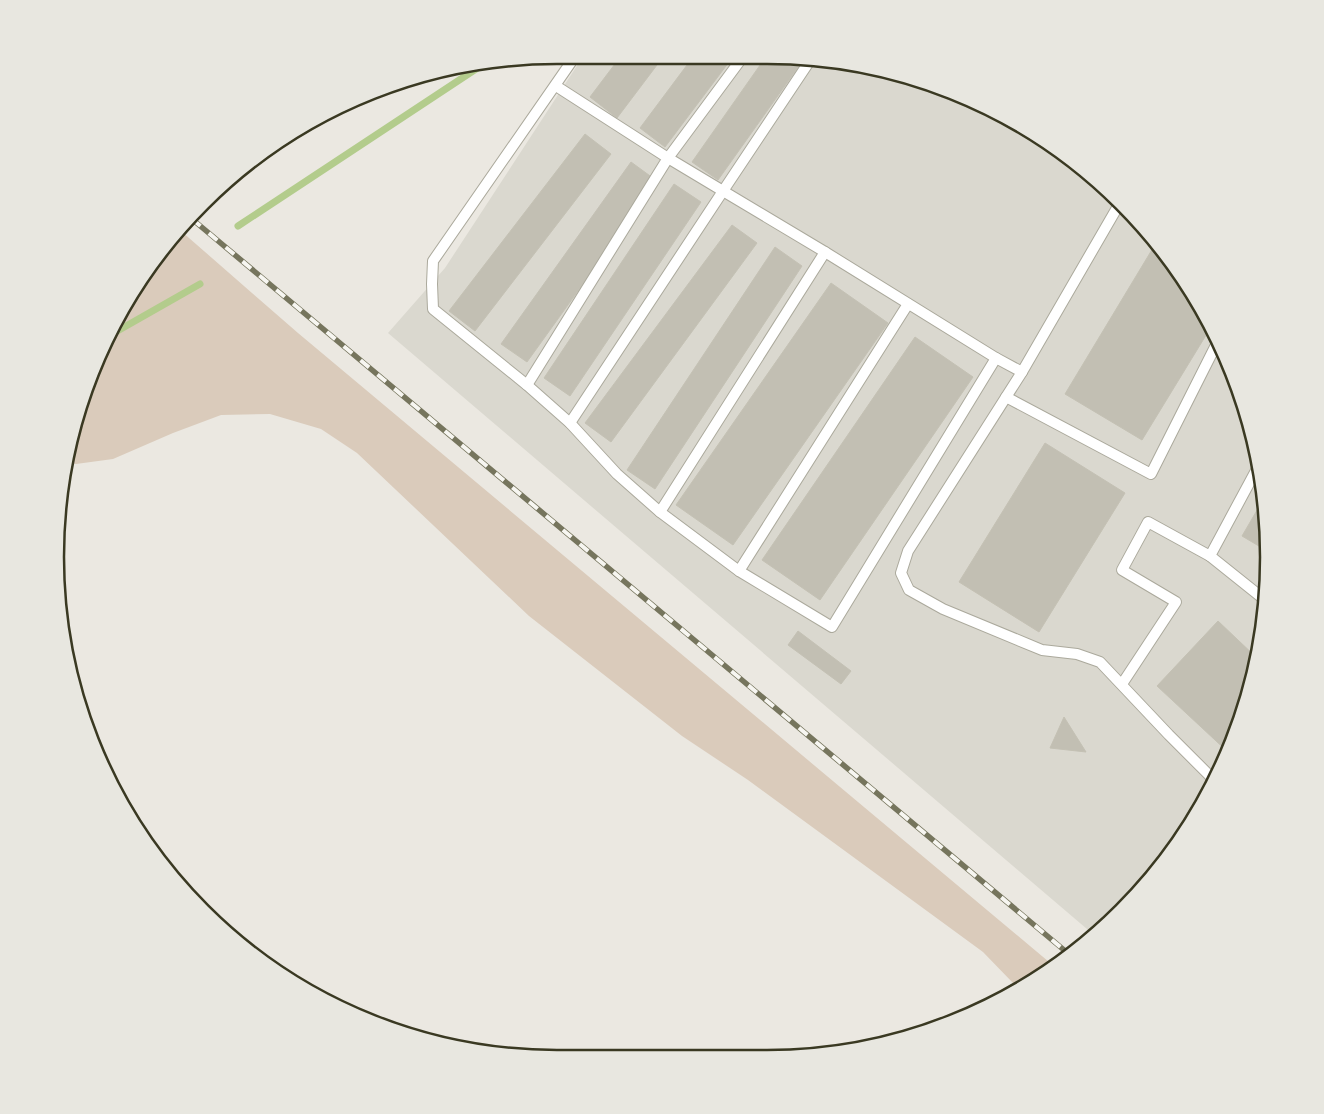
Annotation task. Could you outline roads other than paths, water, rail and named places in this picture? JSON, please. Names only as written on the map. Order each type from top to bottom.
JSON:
[{"type":"lane","points":[[570,64],[433,261],[433,309],[527,384],[570,423],[617,474],[660,512],[739,571],[832,627],[996,358]]},
{"type":"lane","points":[[527,384],[668,158],[738,64]]},
{"type":"lane","points":[[570,423],[807,66]]},
{"type":"lane","points":[[556,86],[668,158],[1022,372]]},
{"type":"lane","points":[[1117,209],[1022,372],[908,551],[901,573],[909,590],[943,609],[1042,650],[1077,654],[1100,662],[1209,775]]},
{"type":"lane","points":[[660,512],[824,252]]},
{"type":"lane","points":[[739,571],[908,304]]},
{"type":"lane","points":[[1006,397],[1151,474],[1214,349]]},
{"type":"lane","points":[[1210,556],[1253,476]]},
{"type":"lane","points":[[1122,684],[1176,602],[1122,570],[1148,522],[1210,556],[1258,595]]},
{"type":"waterway","points":[[238,226],[473,71]]},
{"type":"waterway","points":[[120,330],[200,284]]},
{"type":"railway","points":[[195,222],[1064,950]]}]
